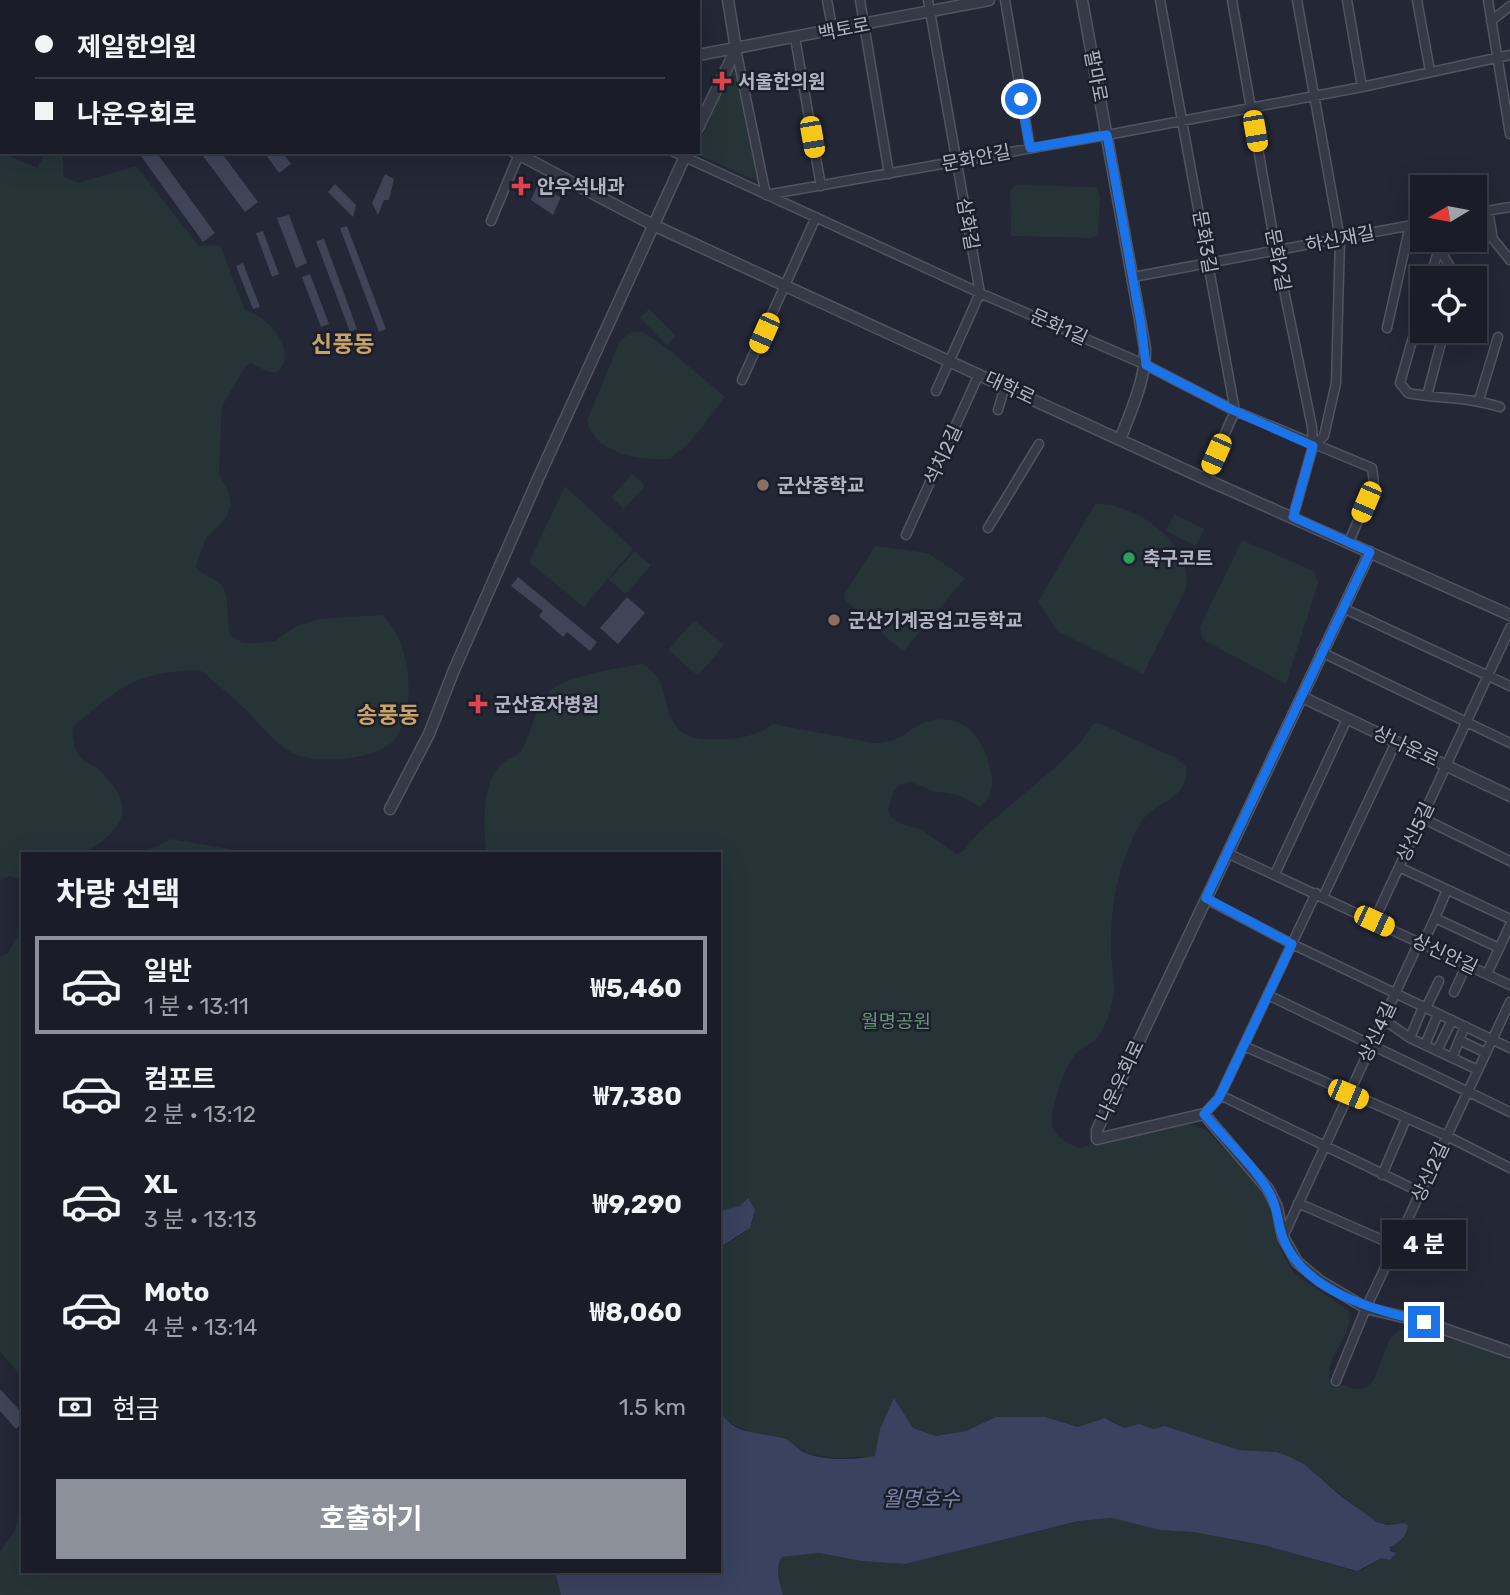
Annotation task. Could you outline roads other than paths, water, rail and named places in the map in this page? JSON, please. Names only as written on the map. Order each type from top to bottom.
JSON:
[{"type":"street","points":[[728,0],[766,195]]},
{"type":"street","points":[[827,0],[833,32]]},
{"type":"street","points":[[860,0],[889,174]]},
{"type":"street","name":"백토로","points":[[700,55],[864,26],[929,5],[989,0]]},
{"type":"street","points":[[1004,0],[1030,148]]},
{"type":"street","name":"팔마로","points":[[1082,0],[1133,277],[1146,365],[1121,440]]},
{"type":"street","name":"문화3길","points":[[1160,0],[1235,411]]},
{"type":"street","name":"문화2길","points":[[1232,0],[1276,251],[1312,427],[1313,446],[1293,517]]},
{"type":"street","points":[[1297,0],[1340,239],[1336,383],[1324,436],[1313,446]]},
{"type":"street","points":[[1347,0],[1362,87]]},
{"type":"street","points":[[1417,0],[1430,71]]},
{"type":"street","points":[[1488,0],[1510,134]]},
{"type":"street","name":"삼화길","points":[[929,5],[980,293]]},
{"type":"street","points":[[1491,21],[1510,6]]},
{"type":"street","points":[[795,38],[821,186]]},
{"type":"street","points":[[700,124],[736,49]]},
{"type":"street","name":"문화안길","points":[[766,195],[1107,135],[1362,87],[1510,55]]},
{"type":"street","points":[[1500,80],[1510,78]]},
{"type":"street","points":[[491,221],[518,154]]},
{"type":"street","name":"대학로","points":[[520,154],[653,225],[1205,479],[1510,615]]},
{"type":"street","points":[[390,809],[429,734],[470,633],[686,155]]},
{"type":"street","name":"문화1길","points":[[686,155],[766,195],[980,293],[1146,365],[1235,411],[1313,446],[1372,468],[1374,483],[1349,542]]},
{"type":"street","points":[[1510,207],[1488,211],[1493,239],[1510,260]]},
{"type":"street","points":[[742,380],[816,217]]},
{"type":"street","points":[[1387,328],[1410,225]]},
{"type":"street","name":"하신재길","points":[[1133,277],[1410,225]]},
{"type":"street","points":[[936,391],[980,293]]},
{"type":"street","points":[[1479,400],[1497,337]]},
{"type":"street","points":[[1411,343],[1400,383],[1408,393],[1479,400],[1500,407]]},
{"type":"street","points":[[1427,396],[1441,343]]},
{"type":"street","name":"석치2길","points":[[906,535],[979,374]]},
{"type":"street","points":[[998,410],[1005,386]]},
{"type":"street","points":[[1205,479],[1235,411]]},
{"type":"street","points":[[988,528],[1039,444]]},
{"type":"street","name":"나운우회로","points":[[1204,1114],[1097,1139],[1097,1130],[1370,552]]},
{"type":"street","points":[[1343,608],[1510,687]]},
{"type":"street","name":"상신5길","points":[[1374,921],[1510,628]]},
{"type":"street","points":[[1321,652],[1510,743]]},
{"type":"street","name":"상나운로","points":[[1301,697],[1510,796]]},
{"type":"street","points":[[1275,874],[1347,719]]},
{"type":"street","points":[[1396,742],[1320,895],[1292,944],[1220,1095],[1204,1114],[1268,1189],[1277,1207],[1283,1237],[1297,1262],[1320,1281],[1366,1307],[1424,1322],[1510,1352]]},
{"type":"street","points":[[1422,818],[1510,861]]},
{"type":"street","name":"상신안길","points":[[1227,853],[1510,985]]},
{"type":"street","points":[[1399,867],[1510,919]]},
{"type":"street","points":[[1427,935],[1447,890]]},
{"type":"street","points":[[1206,898],[1292,944],[1510,1048]]},
{"type":"street","points":[[1435,918],[1499,948]]},
{"type":"street","points":[[1487,974],[1510,925]]},
{"type":"street","name":"상신4길","points":[[1283,1237],[1419,942]]},
{"type":"street","points":[[1454,992],[1467,964]]},
{"type":"street","points":[[1410,1038],[1439,981]]},
{"type":"street","points":[[1268,995],[1510,1112]]},
{"type":"street","name":"상신2길","points":[[1336,1381],[1366,1307],[1510,1002]]},
{"type":"street","points":[[1425,1045],[1438,1014]]},
{"type":"street","points":[[1383,1019],[1410,1038],[1478,1070]]},
{"type":"street","points":[[1437,1051],[1452,1020]]},
{"type":"street","points":[[1452,1058],[1465,1026]]},
{"type":"street","points":[[1459,1040],[1486,1053]]},
{"type":"street","points":[[1244,1046],[1447,1136],[1510,1168]]},
{"type":"street","points":[[1220,1095],[1420,1192]]},
{"type":"street","points":[[1382,1175],[1406,1119]]},
{"type":"street","points":[[1298,1203],[1396,1246]]},
{"type":"water","points":[[748,1198],[755,1210],[750,1228],[721,1247],[721,1211],[740,1206]]},
{"type":"water","name":"월명호수","points":[[894,1398],[913,1428],[936,1436],[966,1431],[996,1417],[1045,1417],[1078,1427],[1105,1418],[1124,1428],[1139,1424],[1153,1429],[1165,1426],[1239,1450],[1277,1452],[1290,1457],[1304,1464],[1342,1497],[1377,1522],[1387,1525],[1405,1523],[1408,1526],[1402,1539],[1390,1547],[1390,1551],[1396,1553],[1390,1560],[1382,1558],[1357,1571],[1263,1545],[1193,1532],[1160,1530],[1112,1518],[1078,1521],[905,1564],[861,1561],[819,1553],[782,1557],[778,1571],[783,1595],[561,1595],[555,1573],[721,1573],[721,1410],[736,1427],[783,1438],[813,1456],[830,1459],[875,1456],[880,1429]]},
{"type":"place","name":"서울한의원","points":[[722,81]]},
{"type":"place","name":"안우석내과","points":[[521,186]]},
{"type":"place","name":"군산중학교","points":[[763,485]]},
{"type":"place","name":"축구코트","points":[[1129,558]]},
{"type":"place","name":"군산기계공업고등학교","points":[[834,620]]},
{"type":"place","name":"군산효자병원","points":[[478,704]]},
{"type":"district","name":"신풍동","points":[[343,344]]},
{"type":"district","name":"송풍동","points":[[388,715]]},
{"type":"park label","name":"월명공원","points":[[896,1021]]}]
